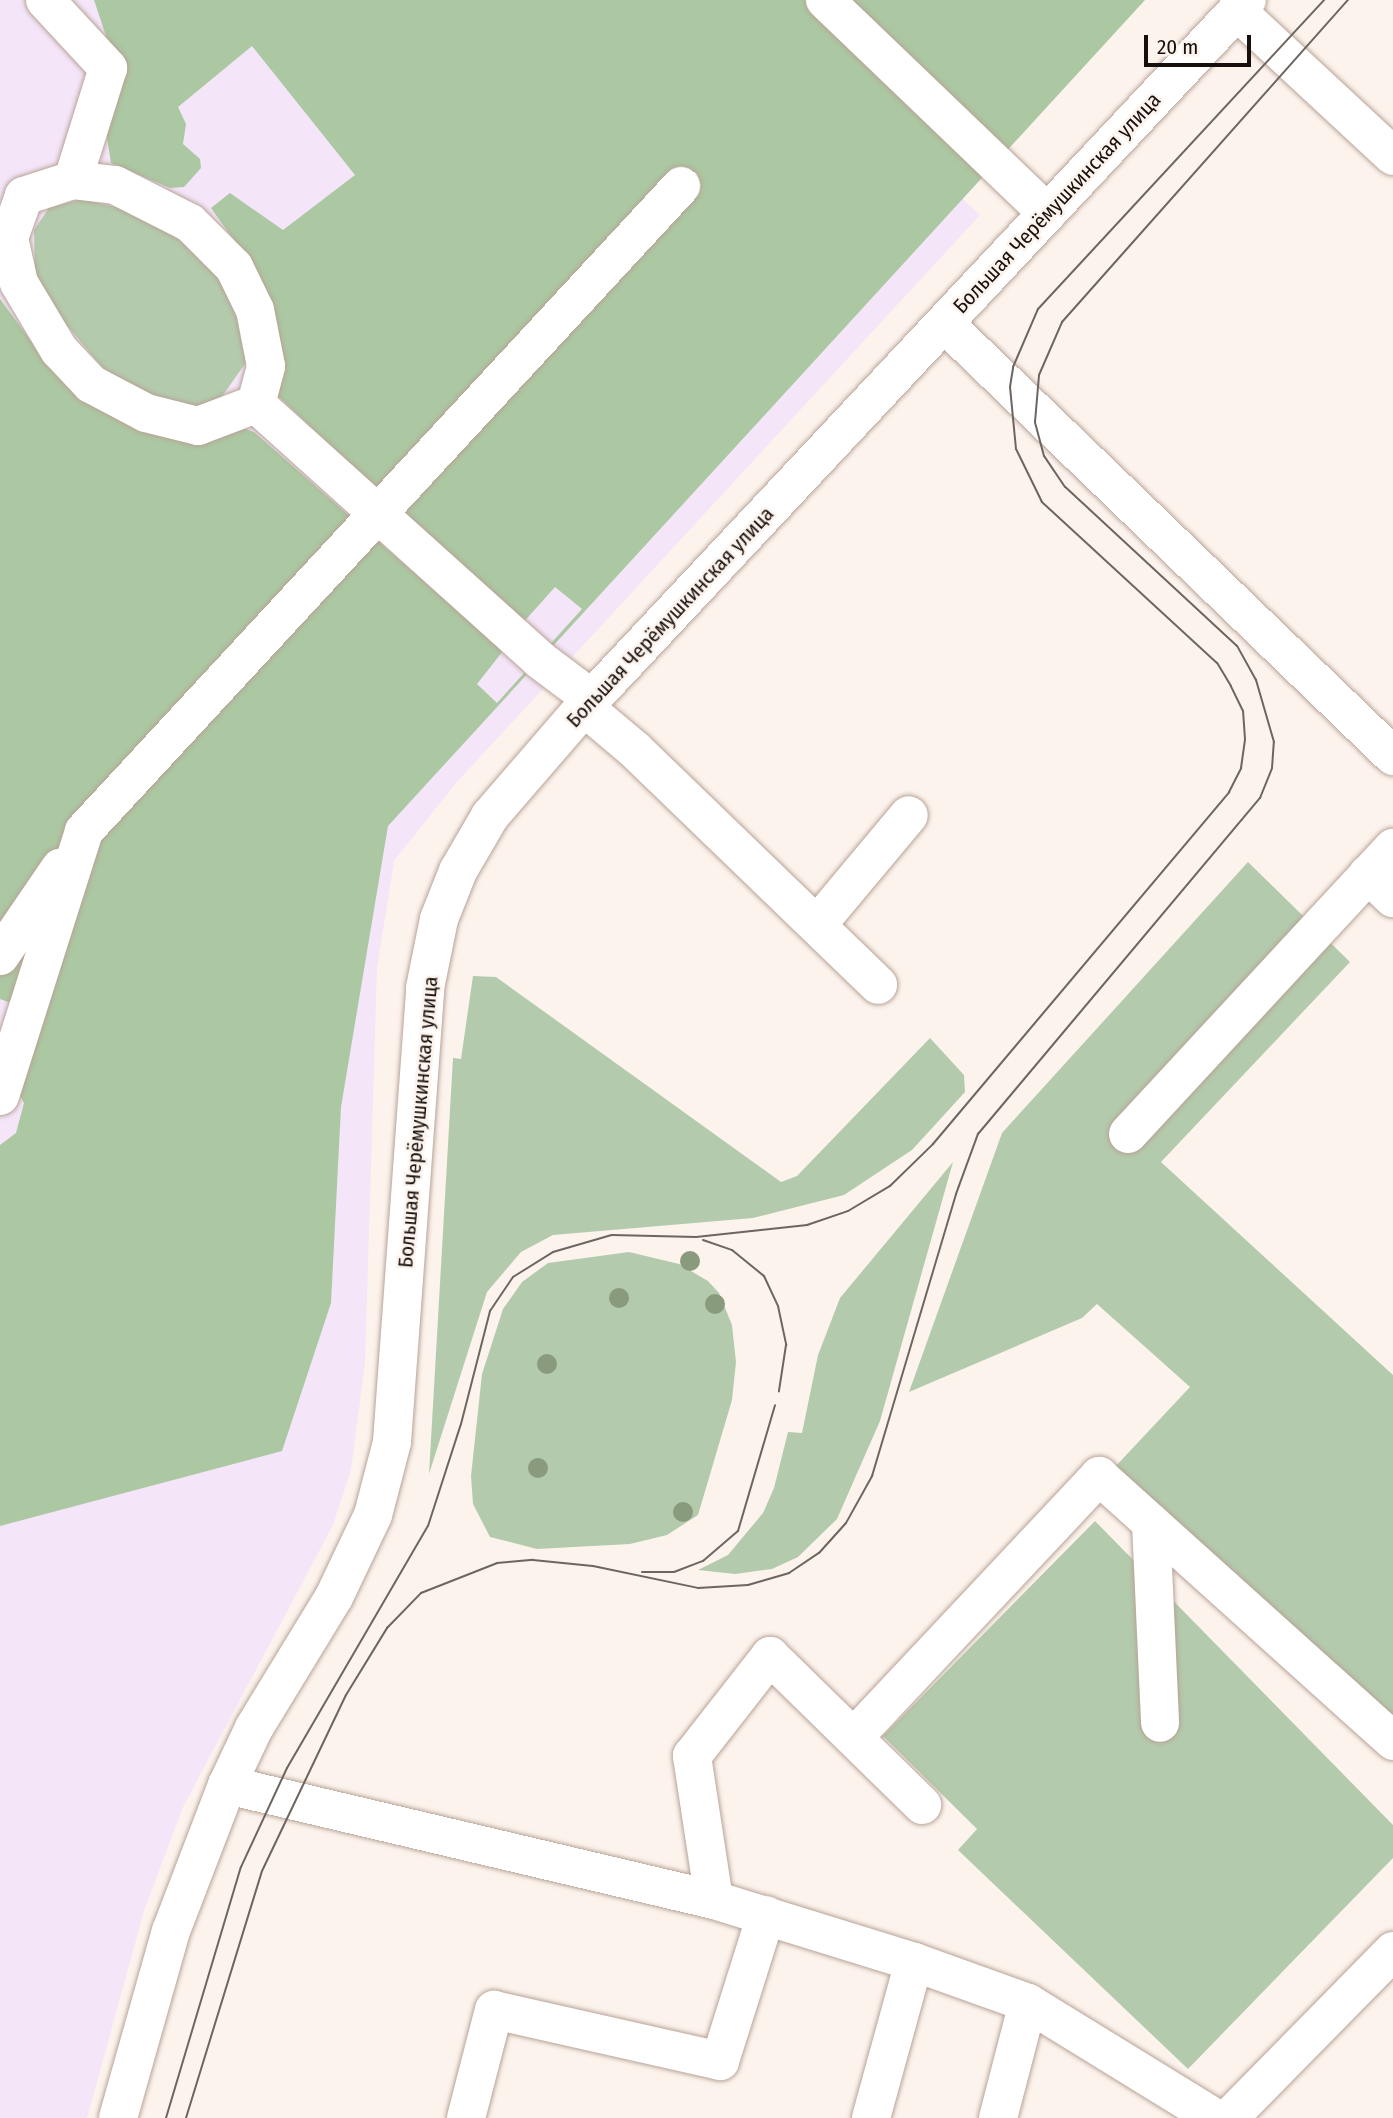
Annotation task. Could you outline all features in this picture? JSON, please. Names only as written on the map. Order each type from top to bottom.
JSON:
[{"type":"street","points":[[45,0],[108,68],[73,180]]},
{"type":"street","points":[[825,0],[1047,214]]},
{"type":"street","points":[[1242,5],[1393,156]]},
{"type":"street","name":"Большая Черёмушкинская улица","points":[[118,2118],[171,1931],[226,1785],[254,1728],[334,1597],[373,1515],[392,1442],[425,988],[439,919],[458,871],[490,816],[588,703],[1242,5]]},
{"type":"street","points":[[73,180],[115,185],[190,223],[234,267],[255,310],[266,366],[256,404],[198,426],[146,413],[91,384],[59,351],[19,284],[9,238],[24,196],[73,180]]},
{"type":"street","points":[[0,956],[84,831],[376,512],[681,186]]},
{"type":"street","points":[[944,323],[1393,756]]},
{"type":"street","points":[[256,404],[588,703],[878,985]]},
{"type":"street","points":[[817,925],[909,815]]},
{"type":"street","points":[[0,1096],[84,831]]},
{"type":"street","points":[[1128,1135],[1385,873]]},
{"type":"street","points":[[855,1736],[1099,1476],[1393,1741]]},
{"type":"street","points":[[1151,1523],[1160,1723]]},
{"type":"street","points":[[714,1900],[692,1756],[769,1656],[855,1736],[922,1805]]},
{"type":"street","points":[[226,1785],[714,1900],[914,1962],[1028,2003],[1175,2104],[1215,2118]]},
{"type":"street","points":[[466,2118],[495,2010],[720,2061],[765,1915]]},
{"type":"street","points":[[1229,2118],[1393,1951]]},
{"type":"street","points":[[871,2118],[914,1962]]},
{"type":"street","points":[[998,2118],[1028,2003]]},
{"type":"shaded area","points":[[0,0],[749,0],[980,215],[456,783],[394,861],[377,968],[365,1362],[351,1470],[333,1525],[183,1807],[144,1911],[87,2118],[0,2118]]},
{"type":"green space","points":[[94,0],[1145,0],[388,826],[341,1107],[331,1303],[282,1451],[0,1526],[0,1145],[16,1133],[24,1103],[11,1079],[19,1006],[0,999],[0,299],[42,356],[254,432],[503,651],[477,684],[497,703],[582,609],[555,587],[521,625],[278,396],[246,257],[211,208],[230,193],[283,230],[355,175],[252,46],[178,107],[186,124],[183,144],[200,159],[201,168],[184,187],[170,188],[111,163],[98,82],[106,36]]},
{"type":"green space","points":[[82,199],[119,208],[163,227],[204,260],[240,304],[254,351],[216,405],[179,407],[140,395],[102,367],[50,305],[35,273],[34,230],[49,208]]},
{"type":"green space","points":[[1248,862],[1350,962],[1161,1162],[1393,1375],[1393,1730],[1114,1468],[1190,1387],[1097,1304],[1082,1318],[909,1392],[1002,1133]]},
{"type":"green space","points":[[473,976],[496,977],[781,1182],[797,1176],[930,1038],[964,1075],[965,1092],[912,1150],[844,1195],[753,1218],[553,1235],[521,1252],[487,1292],[429,1474],[453,1058],[461,1059]]},
{"type":"green space","points":[[953,1162],[880,1421],[837,1519],[798,1557],[772,1569],[735,1574],[698,1570],[728,1555],[763,1513],[774,1488],[788,1432],[802,1433],[818,1355],[840,1298]]},
{"type":"green space","points":[[629,1252],[679,1264],[708,1281],[719,1293],[732,1325],[736,1362],[732,1400],[698,1515],[667,1535],[630,1544],[537,1549],[490,1537],[473,1504],[471,1476],[482,1374],[503,1309],[522,1282],[548,1263]]},
{"type":"green space","points":[[1095,1521],[1393,1825],[1393,1858],[1188,2069],[958,1850],[977,1829],[883,1736]]},
{"type":"tram line","points":[[166,2118],[241,1867],[287,1768],[428,1526],[461,1424],[490,1311],[513,1277],[553,1252],[612,1235],[696,1237],[807,1225],[848,1211],[890,1186],[933,1144],[1229,792],[1241,768],[1245,739],[1243,711],[1231,686],[1217,663],[1042,502],[1016,449],[1010,387],[1013,367],[1038,309],[1324,0]]},
{"type":"tram line","points":[[186,2118],[262,1871],[346,1695],[387,1628],[421,1593],[497,1563],[533,1560],[593,1566],[698,1588],[748,1585],[789,1573],[819,1553],[846,1523],[872,1476],[956,1194],[978,1134],[1260,798],[1272,768],[1274,742],[1256,680],[1237,646],[1065,487],[1044,456],[1035,422],[1039,375],[1062,322],[1348,0]]},
{"type":"tram line","points":[[703,1240],[732,1250],[764,1276],[778,1306],[786,1345],[779,1391]]},
{"type":"tram line","points":[[642,1572],[674,1572],[703,1561],[738,1531],[775,1405]]}]
